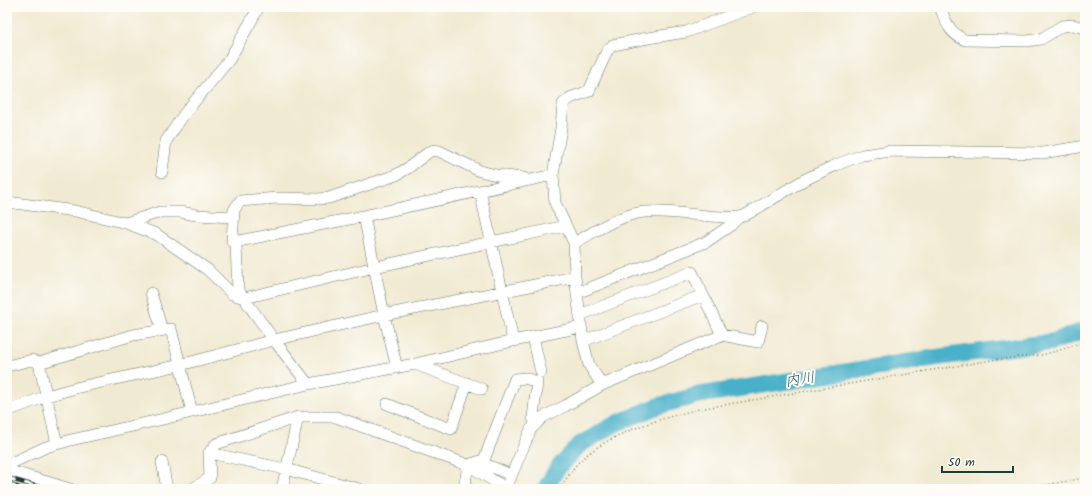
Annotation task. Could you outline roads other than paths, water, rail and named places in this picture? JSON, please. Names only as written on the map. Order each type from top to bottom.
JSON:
[{"type":"street","points":[[162,172],[166,141],[184,114],[229,60],[259,7]]},
{"type":"street","points":[[602,385],[589,365],[583,341],[575,277],[574,243],[555,203],[553,174],[561,128],[563,104],[570,98],[589,91],[607,51],[613,45],[686,32],[753,7]]},
{"type":"street","points":[[940,7],[947,25],[956,36],[965,40],[1027,41],[1041,39],[1062,26],[1073,24],[1085,28]]},
{"type":"street","points":[[574,243],[616,220],[643,212],[673,213],[707,217],[744,216],[804,180],[862,155],[891,151],[1043,152],[1085,146]]},
{"type":"street","points":[[308,384],[238,290],[236,245],[232,241],[234,210],[240,201],[277,198],[329,198],[396,175],[434,150],[480,171],[496,175],[535,178]]},
{"type":"street","points":[[236,245],[240,241],[364,216],[553,174]]},
{"type":"street","points":[[480,191],[513,341]]},
{"type":"street","points":[[7,202],[75,211],[126,224],[156,234],[208,270],[232,294],[244,298],[375,267],[566,226]]},
{"type":"street","points":[[126,224],[160,212],[233,216]]},
{"type":"street","points":[[364,216],[384,315],[397,368]]},
{"type":"street","points":[[577,292],[706,242],[732,225],[739,217]]},
{"type":"street","points":[[580,315],[692,272],[722,335]]},
{"type":"street","points":[[7,411],[47,396],[75,388],[180,365],[274,340],[384,315],[575,277]]},
{"type":"street","points":[[151,293],[162,330]]},
{"type":"street","points":[[583,341],[703,295]]},
{"type":"street","points":[[192,489],[210,478],[209,453],[216,444],[298,417],[336,417],[468,465],[506,489],[531,429],[543,417],[602,385],[722,335],[758,342],[762,326]]},
{"type":"street","points":[[7,465],[46,447],[58,444],[308,384],[397,368],[581,327]]},
{"type":"street","points":[[7,366],[32,360],[39,363],[133,335],[171,329],[192,412]]},
{"type":"street","points":[[533,337],[541,372]]},
{"type":"street","points":[[39,363],[58,444]]},
{"type":"street","points":[[415,364],[482,389]]},
{"type":"street","points":[[468,465],[484,460],[516,379],[525,378],[537,382],[533,418],[536,424]]},
{"type":"street","points":[[386,404],[451,429],[466,383]]},
{"type":"street","points":[[282,489],[298,417]]},
{"type":"street","points":[[209,453],[286,469],[359,489]]},
{"type":"street","points":[[162,462],[167,489]]},
{"type":"street","points":[[480,462],[511,475]]},
{"type":"street","points":[[464,489],[468,465]]},
{"type":"street","points":[[7,470],[70,489]]},
{"type":"waterway","name":"内川","points":[[545,489],[557,469],[579,445],[617,423],[658,406],[699,395],[933,358],[1052,342],[1085,330]]},
{"type":"railway","points":[[7,478],[46,489]]},
{"type":"railway","points":[[7,483],[22,489]]}]
